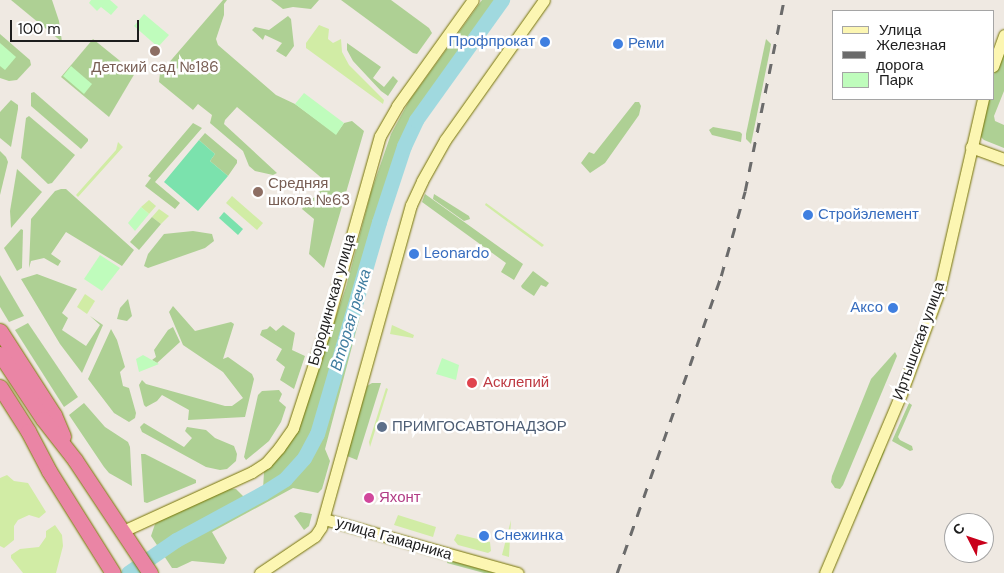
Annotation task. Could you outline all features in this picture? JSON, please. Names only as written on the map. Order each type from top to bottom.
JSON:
[{"type":"highway","points":[[0,331],[54,415],[72,455]]},
{"type":"highway","points":[[0,354],[43,419],[72,455],[150,573]]},
{"type":"highway","points":[[0,387],[28,431],[49,471],[114,573]]},
{"type":"highway","points":[[0,406],[23,440],[49,471]]},
{"type":"main road","name":"Бородинская улица","points":[[126,535],[222,484],[252,472],[266,463],[292,428],[327,324],[380,136],[397,106],[473,0]]},
{"type":"main road","points":[[324,518],[415,197],[445,140],[544,0]]},
{"type":"main road","points":[[994,63],[1004,36]]},
{"type":"main road","name":"Иртышская улица","points":[[825,573],[901,394],[927,324],[949,254],[983,100]]},
{"type":"main road","points":[[971,147],[1004,159]]},
{"type":"main road","name":"улица Гамарника","points":[[260,573],[315,536],[324,518],[518,573]]},
{"type":"green space","points":[[11,0],[52,0],[59,21],[62,42]]},
{"type":"green space","points":[[91,0],[110,0],[118,7],[111,15],[101,7],[97,11],[89,3]]},
{"type":"green space","points":[[223,0],[227,0],[224,4],[224,15],[216,39],[218,45],[276,95],[295,104],[336,134],[344,123],[352,121],[364,131],[324,268],[309,254],[314,219],[302,209],[306,202],[315,197],[324,186],[324,180],[237,107],[225,120],[224,124],[277,173],[273,175],[255,171],[249,166],[243,151],[210,123],[212,115],[198,104],[193,110],[159,82],[160,73]]},
{"type":"green space","points":[[271,0],[319,0],[311,9],[293,7],[283,9]]},
{"type":"green space","points":[[341,0],[391,0],[429,28],[432,33],[417,54],[413,53]]},
{"type":"green space","points":[[482,0],[510,0],[425,119],[412,141],[401,167],[325,449],[330,461],[322,489],[318,493],[293,488],[212,532],[227,558],[224,564],[192,561],[177,568],[172,568],[151,536],[155,524],[165,517],[229,488],[236,489],[245,498],[263,489],[264,472],[296,435],[346,287],[371,192],[391,134],[409,101]]},
{"type":"green space","points":[[144,14],[169,35],[158,47],[134,26]]},
{"type":"green space","points":[[288,16],[291,19],[294,46],[286,57],[276,51],[282,43],[265,35],[263,40],[252,30],[255,27],[269,30]]},
{"type":"green space","points":[[319,25],[329,29],[328,39],[333,43],[341,39],[342,52],[349,65],[384,100],[383,104],[306,48],[306,43]]},
{"type":"green space","points":[[0,34],[30,60],[31,65],[17,80],[9,81],[0,78]]},
{"type":"green space","points":[[93,39],[135,73],[109,117],[61,77]]},
{"type":"green space","points":[[766,39],[771,44],[751,144],[746,139],[746,134]]},
{"type":"green space","points":[[0,43],[16,57],[5,70],[0,66]]},
{"type":"green space","points":[[347,43],[381,67],[373,78],[384,87],[393,76],[398,81],[388,96],[353,61],[347,50]]},
{"type":"green space","points":[[1004,45],[1004,91],[994,116],[995,121],[1004,125],[1004,148],[984,140],[979,135],[986,100],[994,100],[994,74]]},
{"type":"green space","points":[[71,66],[92,84],[84,94],[63,76]]},
{"type":"green space","points":[[34,92],[88,139],[81,149],[31,106],[31,93]]},
{"type":"green space","points":[[304,93],[344,123],[336,135],[295,104]]},
{"type":"green space","points":[[11,100],[18,105],[18,109],[11,147],[0,138],[0,112]]},
{"type":"green space","points":[[635,102],[639,102],[641,106],[639,115],[605,163],[590,173],[581,163],[589,152],[594,154]]},
{"type":"green space","points":[[29,116],[75,155],[52,183],[48,184],[21,158],[26,118]]},
{"type":"green space","points":[[193,123],[202,128],[155,182],[180,203],[175,209],[145,186],[151,178],[148,176]]},
{"type":"green space","points":[[713,127],[740,132],[742,134],[741,142],[712,135],[709,130]]},
{"type":"green space","points":[[205,133],[237,160],[228,176],[210,161],[215,154],[199,140]]},
{"type":"green space","points":[[199,140],[215,154],[210,161],[228,176],[198,211],[164,182]]},
{"type":"green space","points":[[118,142],[123,147],[78,197],[76,195],[116,150]]},
{"type":"green space","points":[[0,151],[8,162],[0,195]]},
{"type":"green space","points":[[17,169],[42,192],[11,228],[10,211]]},
{"type":"green space","points":[[66,189],[134,250],[122,266],[66,232],[51,254],[61,261],[58,266],[44,258],[31,261],[29,268],[31,219],[55,191]]},
{"type":"green space","points":[[425,194],[523,264],[514,280],[501,272],[506,263],[422,202]]},
{"type":"green space","points":[[434,194],[469,216],[470,219],[464,221],[433,199]]},
{"type":"green space","points":[[232,196],[263,223],[257,230],[226,203]]},
{"type":"green space","points":[[149,200],[156,206],[149,214],[141,207]]},
{"type":"green space","points":[[486,203],[544,245],[542,247],[485,205]]},
{"type":"green space","points":[[141,207],[149,214],[135,231],[128,223]]},
{"type":"green space","points":[[159,209],[169,216],[161,224],[152,217]]},
{"type":"green space","points":[[224,212],[243,229],[238,235],[219,218]]},
{"type":"green space","points":[[152,217],[161,224],[139,250],[130,242]]},
{"type":"green space","points":[[21,229],[23,230],[22,268],[17,271],[4,248]]},
{"type":"green space","points":[[193,231],[212,234],[214,241],[205,248],[148,268],[144,266],[148,254],[164,234]]},
{"type":"green space","points":[[100,255],[120,268],[102,291],[84,279]]},
{"type":"green space","points":[[533,271],[549,283],[546,287],[541,285],[534,296],[521,286]]},
{"type":"green space","points":[[37,274],[77,289],[62,313],[68,318],[62,330],[86,346],[100,325],[90,316],[103,325],[82,373],[60,344],[21,279]]},
{"type":"green space","points":[[0,275],[24,316],[9,322],[0,307]]},
{"type":"green space","points":[[85,294],[95,301],[87,314],[77,307]]},
{"type":"green space","points":[[128,299],[132,316],[127,321],[117,319],[120,308]]},
{"type":"green space","points":[[173,306],[195,331],[231,322],[234,324],[223,359],[228,357],[252,374],[254,379],[245,417],[188,420],[189,410],[162,395],[157,401],[146,407],[144,405],[139,385],[142,380],[146,384],[225,406],[232,406],[243,398],[223,372],[183,345],[169,312]]},
{"type":"green space","points":[[28,323],[78,397],[64,407],[15,330]]},
{"type":"green space","points":[[283,325],[295,333],[292,350],[305,356],[294,389],[280,380],[285,367],[276,360],[282,349],[260,335],[262,330],[270,326],[276,331]]},
{"type":"green space","points":[[392,325],[414,335],[413,338],[390,334]]},
{"type":"green space","points":[[173,327],[180,342],[157,363],[152,360],[156,357],[154,350],[168,330]]},
{"type":"green space","points":[[111,329],[117,340],[125,367],[120,372],[123,386],[129,388],[136,413],[135,418],[129,422],[114,413],[88,379]]},
{"type":"green space","points":[[895,352],[897,356],[843,485],[840,489],[835,488],[831,482],[832,476],[871,379]]},
{"type":"green space","points":[[143,355],[159,364],[139,372],[136,359]]},
{"type":"green space","points":[[442,358],[459,365],[456,380],[436,374]]},
{"type":"green space","points":[[372,383],[381,383],[357,460],[347,456],[367,386]]},
{"type":"green space","points":[[386,388],[388,389],[370,447],[369,442]]},
{"type":"green space","points":[[279,390],[282,394],[279,401],[286,407],[281,422],[269,441],[246,460],[244,457],[258,395],[262,391]]},
{"type":"green space","points":[[84,403],[105,427],[128,442],[130,447],[132,486],[109,473],[69,415]]},
{"type":"green space","points":[[909,403],[912,405],[898,437],[912,446],[913,450],[910,451],[892,441]]},
{"type":"green space","points":[[144,423],[184,447],[192,438],[185,431],[187,427],[206,430],[215,438],[234,446],[237,454],[236,461],[227,469],[220,470],[206,467],[142,432],[140,427]]},
{"type":"green space","points":[[882,448],[885,450],[860,509],[857,511]]},
{"type":"green space","points":[[141,454],[145,454],[196,480],[196,483],[147,503],[144,502]]},
{"type":"green space","points":[[7,475],[14,481],[28,483],[46,512],[39,518],[29,515],[18,520],[14,526],[14,540],[4,548],[0,546],[0,478]]},
{"type":"green space","points":[[300,512],[312,514],[309,526],[304,530],[294,516]]},
{"type":"green space","points":[[398,515],[436,527],[433,537],[394,525]]},
{"type":"green space","points":[[511,520],[509,557],[502,555]]},
{"type":"green space","points":[[55,525],[62,535],[63,546],[56,573],[23,573],[11,558],[11,555],[20,549],[39,547],[46,537],[46,531]]},
{"type":"green space","points":[[457,534],[490,542],[491,551],[488,553],[458,545],[454,540]]},
{"type":"green space","points":[[448,560],[495,573],[484,573],[447,563]]},
{"type":"waterway","name":"Вторая речка","points":[[128,573],[176,540],[285,479],[304,458],[317,434],[379,222],[404,146],[416,120],[502,0]]},
{"type":"railway","points":[[617,573],[721,276],[745,191],[784,0]]},
{"type":"place","name":"Профпрокат","points":[[545,42]]},
{"type":"place","name":"Реми","points":[[618,44]]},
{"type":"place","name":"Детский сад №186","points":[[155,51]]},
{"type":"place","name":"Средняя школа №63","points":[[258,192]]},
{"type":"place","name":"Стройэлемент","points":[[808,215]]},
{"type":"place","name":"Leonardo","points":[[414,254]]},
{"type":"place","name":"Аксо","points":[[893,308]]},
{"type":"place","name":"Асклепий","points":[[472,383]]},
{"type":"place","name":"ПРИМГОСАВТОНАДЗОР","points":[[382,427]]},
{"type":"place","name":"Яхонт","points":[[369,498]]},
{"type":"place","name":"Снежинка","points":[[484,536]]}]
